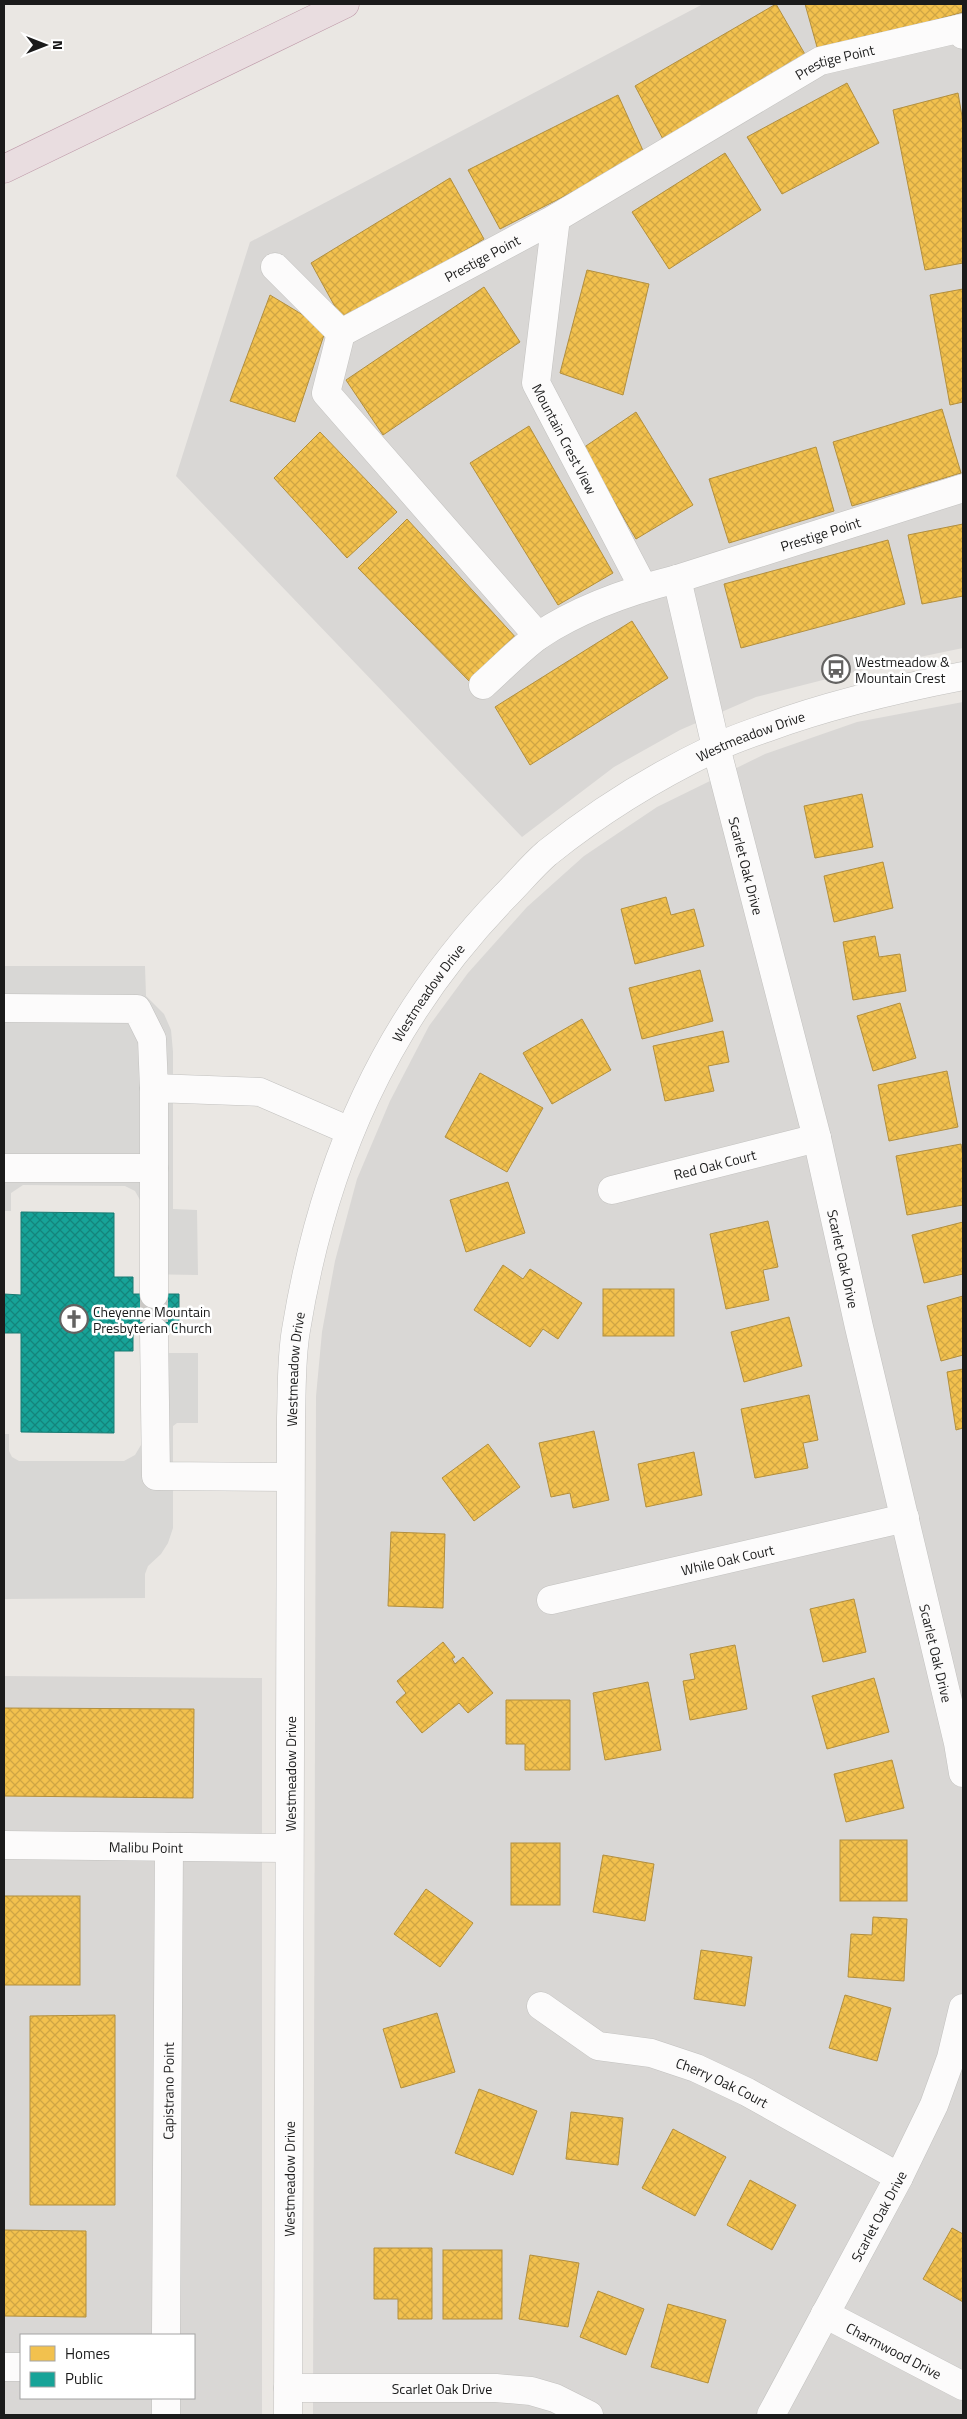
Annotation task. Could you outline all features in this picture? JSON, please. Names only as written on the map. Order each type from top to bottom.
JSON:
[{"type":"highway","points":[[4,170],[345,4]]},
{"type":"street","name":"Prestige Point","points":[[341,332],[556,218],[820,61],[962,28],[963,35]]},
{"type":"street","name":"Mountain Crest View","points":[[556,218],[536,383],[642,587]]},
{"type":"street","points":[[275,268],[341,332],[326,393],[538,636]]},
{"type":"street","name":"Prestige Point","points":[[483,685],[538,636],[593,606],[642,587],[678,579],[963,488]]},
{"type":"street","points":[[678,579],[716,747]]},
{"type":"street","name":"Westmeadow Drive","points":[[288,2415],[290,1477],[295,1334],[311,1251],[334,1171],[371,1082],[420,1000],[474,927],[546,854],[607,809],[716,747],[820,708],[878,693],[963,676]]},
{"type":"street","name":"Scarlet Oak Drive","points":[[716,747],[817,1138],[958,1743],[963,1773]]},
{"type":"street","points":[[4,1008],[137,1009],[152,1040],[154,1088],[154,1294]]},
{"type":"street","points":[[154,1088],[260,1092],[350,1132]]},
{"type":"street","name":"Red Oak Court","points":[[612,1190],[817,1138]]},
{"type":"street","points":[[4,1168],[154,1168]]},
{"type":"street","points":[[154,1331],[156,1476],[290,1477]]},
{"type":"street","name":"While Oak Court","points":[[551,1600],[905,1518]]},
{"type":"street","name":"Malibu Point","points":[[4,1845],[289,1848]]},
{"type":"street","name":"Capistrano Point","points":[[166,2334],[169,1847]]},
{"type":"street","name":"Cherry Oak Court","points":[[541,2006],[598,2046],[651,2053],[696,2068],[747,2092],[899,2176]]},
{"type":"street","name":"Scarlet Oak Drive","points":[[771,2415],[899,2176],[934,2104],[951,2058],[963,2008]]},
{"type":"street","name":"Charmwood Drive","points":[[825,2314],[963,2386]]},
{"type":"street","points":[[4,2367],[20,2367]]},
{"type":"street","name":"Scarlet Oak Drive","points":[[288,2388],[514,2389],[531,2391],[554,2398],[589,2415]]},
{"type":"street","points":[[166,2399],[166,2415]]},
{"type":"shaded area","points":[[703,4],[963,4],[963,648],[886,664],[756,697],[680,730],[614,767],[522,837],[176,476],[250,242]]},
{"type":"shaded area","points":[[963,702],[963,2415],[313,2415],[316,1396],[322,1332],[335,1261],[357,1179],[390,1101],[429,1026],[468,973],[527,907],[584,856],[657,807],[765,754],[857,722]]},
{"type":"shaded area","points":[[4,966],[145,966],[146,996],[164,1014],[171,1030],[173,1052],[173,1209],[197,1210],[198,1275],[140,1274],[140,1200],[135,1191],[125,1186],[23,1185],[11,1193],[11,1211],[4,1211]]},
{"type":"shaded area","points":[[141,1353],[198,1353],[198,1423],[177,1423],[173,1426],[173,1528],[168,1543],[161,1554],[148,1566],[145,1574],[145,1598],[4,1599],[4,1434],[9,1434],[9,1451],[12,1457],[19,1461],[124,1461],[135,1455],[141,1445]]},
{"type":"shaded area","points":[[4,1676],[262,1678],[262,2415],[4,2415]]},
{"type":"building: Homes","points":[[776,4],[806,56],[666,145],[635,86]]},
{"type":"building: Homes","points":[[805,4],[963,4],[963,12],[819,54]]},
{"type":"building: Homes","points":[[847,83],[879,143],[782,194],[747,137]]},
{"type":"building: Homes","points":[[958,93],[963,122],[963,263],[925,270],[893,110]]},
{"type":"building: Homes","points":[[618,95],[645,155],[500,229],[468,170]]},
{"type":"building: Homes","points":[[725,153],[761,210],[669,269],[632,212]]},
{"type":"building: Homes","points":[[450,178],[484,239],[344,323],[311,263]]},
{"type":"building: Homes","points":[[587,270],[649,284],[623,395],[560,373]]},
{"type":"building: Homes","points":[[484,287],[520,342],[383,435],[346,380]]},
{"type":"building: Homes","points":[[963,289],[963,402],[950,405],[930,295]]},
{"type":"building: Homes","points":[[270,295],[326,329],[295,422],[230,401]]},
{"type":"building: Homes","points":[[942,409],[961,473],[852,506],[833,442]]},
{"type":"building: Homes","points":[[636,412],[693,505],[636,539],[583,448]]},
{"type":"building: Homes","points":[[529,426],[613,573],[558,605],[470,463]]},
{"type":"building: Homes","points":[[320,432],[397,512],[347,558],[274,478]]},
{"type":"building: Homes","points":[[816,447],[834,511],[729,543],[709,479]]},
{"type":"building: Homes","points":[[407,519],[518,640],[473,685],[358,568]]},
{"type":"building: Homes","points":[[963,524],[963,596],[922,604],[908,535]]},
{"type":"building: Homes","points":[[888,540],[905,604],[741,648],[724,584]]},
{"type":"building: Homes","points":[[632,621],[668,678],[530,765],[495,707]]},
{"type":"building: Homes","points":[[862,794],[873,847],[815,858],[804,806]]},
{"type":"building: Homes","points":[[883,862],[893,908],[834,922],[824,876]]},
{"type":"building: Homes","points":[[666,897],[671,915],[694,909],[704,946],[635,964],[621,909]]},
{"type":"building: Homes","points":[[875,936],[879,957],[900,954],[906,991],[853,1000],[843,942]]},
{"type":"building: Homes","points":[[700,970],[713,1021],[642,1039],[629,988]]},
{"type":"building: Homes","points":[[900,1003],[916,1058],[873,1071],[857,1016]]},
{"type":"building: Homes","points":[[582,1019],[611,1070],[552,1104],[523,1053]]},
{"type":"building: Homes","points":[[723,1031],[729,1062],[708,1066],[714,1091],[665,1101],[653,1046]]},
{"type":"building: Homes","points":[[947,1071],[958,1127],[889,1141],[878,1085]]},
{"type":"building: Homes","points":[[480,1073],[543,1108],[507,1172],[445,1137]]},
{"type":"building: Homes","points":[[961,1144],[963,1157],[963,1205],[907,1215],[896,1156]]},
{"type":"building: Homes","points":[[508,1182],[525,1233],[466,1252],[450,1200]]},
{"type":"building: Homes","points":[[768,1221],[778,1267],[763,1270],[769,1300],[726,1309],[710,1234]]},
{"type":"building: Homes","points":[[963,1222],[963,1274],[924,1283],[912,1235]]},
{"type":"building: Homes","points":[[503,1265],[523,1279],[530,1269],[582,1303],[558,1339],[543,1329],[530,1347],[474,1310]]},
{"type":"building: Homes","points":[[603,1289],[674,1289],[674,1336],[603,1336]]},
{"type":"building: Homes","points":[[963,1296],[963,1355],[941,1361],[927,1306]]},
{"type":"building: Homes","points":[[789,1317],[802,1366],[744,1382],[731,1332]]},
{"type":"building: Homes","points":[[963,1369],[963,1428],[956,1430],[947,1372]]},
{"type":"building: Homes","points":[[809,1395],[818,1440],[803,1443],[808,1468],[755,1478],[741,1409]]},
{"type":"building: Homes","points":[[594,1431],[609,1500],[573,1508],[570,1493],[551,1497],[539,1443]]},
{"type":"building: Homes","points":[[488,1444],[520,1487],[474,1521],[442,1478]]},
{"type":"building: Homes","points":[[694,1452],[702,1495],[646,1507],[638,1464]]},
{"type":"building: Homes","points":[[391,1532],[445,1534],[443,1608],[388,1606]]},
{"type":"building: Homes","points":[[854,1599],[866,1652],[823,1662],[810,1609]]},
{"type":"building: Homes","points":[[443,1642],[455,1657],[452,1659],[455,1664],[463,1657],[493,1693],[468,1713],[459,1703],[422,1733],[396,1702],[406,1693],[397,1681]]},
{"type":"building: Homes","points":[[735,1645],[747,1709],[690,1720],[683,1681],[695,1679],[690,1654]]},
{"type":"building: Homes","points":[[874,1678],[889,1732],[827,1749],[812,1696]]},
{"type":"building: Homes","points":[[648,1682],[661,1750],[605,1760],[593,1693]]},
{"type":"building: Homes","points":[[506,1700],[570,1700],[570,1770],[525,1770],[525,1744],[506,1744]]},
{"type":"building: Homes","points":[[4,1708],[194,1709],[193,1798],[4,1796]]},
{"type":"building: Homes","points":[[892,1760],[904,1808],[846,1822],[834,1774]]},
{"type":"building: Homes","points":[[840,1840],[907,1840],[907,1901],[840,1901]]},
{"type":"building: Homes","points":[[511,1843],[560,1843],[560,1905],[511,1905]]},
{"type":"building: Homes","points":[[603,1855],[654,1864],[645,1921],[593,1912]]},
{"type":"building: Homes","points":[[426,1889],[473,1923],[440,1967],[394,1934]]},
{"type":"building: Homes","points":[[4,1896],[80,1896],[80,1985],[4,1985]]},
{"type":"building: Homes","points":[[873,1917],[907,1919],[904,1981],[848,1977],[851,1934],[872,1935]]},
{"type":"building: Homes","points":[[701,1950],[752,1957],[745,2006],[694,1999]]},
{"type":"building: Homes","points":[[845,1995],[891,2008],[877,2061],[829,2048]]},
{"type":"building: Homes","points":[[437,2013],[455,2072],[401,2088],[383,2029]]},
{"type":"building: Homes","points":[[115,2015],[115,2205],[30,2205],[30,2016]]},
{"type":"building: Homes","points":[[479,2089],[537,2111],[513,2175],[455,2153]]},
{"type":"building: Homes","points":[[571,2112],[623,2118],[618,2165],[566,2159]]},
{"type":"building: Homes","points":[[673,2129],[726,2157],[695,2216],[642,2188]]},
{"type":"building: Homes","points":[[750,2180],[796,2205],[772,2250],[727,2225]]},
{"type":"building: Homes","points":[[952,2228],[963,2234],[963,2302],[923,2279]]},
{"type":"building: Homes","points":[[4,2230],[86,2231],[86,2317],[4,2316]]},
{"type":"building: Homes","points":[[374,2248],[432,2248],[432,2319],[398,2319],[398,2299],[374,2299]]},
{"type":"building: Homes","points":[[443,2250],[502,2250],[502,2319],[443,2319]]},
{"type":"building: Homes","points":[[530,2255],[579,2263],[568,2327],[519,2319]]},
{"type":"building: Homes","points":[[598,2291],[644,2309],[626,2355],[580,2337]]},
{"type":"building: Homes","points":[[668,2304],[726,2320],[708,2383],[651,2367]]},
{"type":"building: Public","points":[[21,1212],[114,1213],[114,1277],[133,1277],[133,1294],[179,1294],[179,1331],[133,1331],[133,1351],[114,1351],[114,1433],[21,1432],[21,1333],[4,1333],[4,1294],[21,1295]]},
{"type":"tunnel","points":[[154,1294],[154,1331]]},
{"type":"place","name":"Westmeadow & Mountain Crest","points":[[836,669]]},
{"type":"place","name":"Cheyenne Mountain Presbyterian Church","points":[[74,1319]]}]
